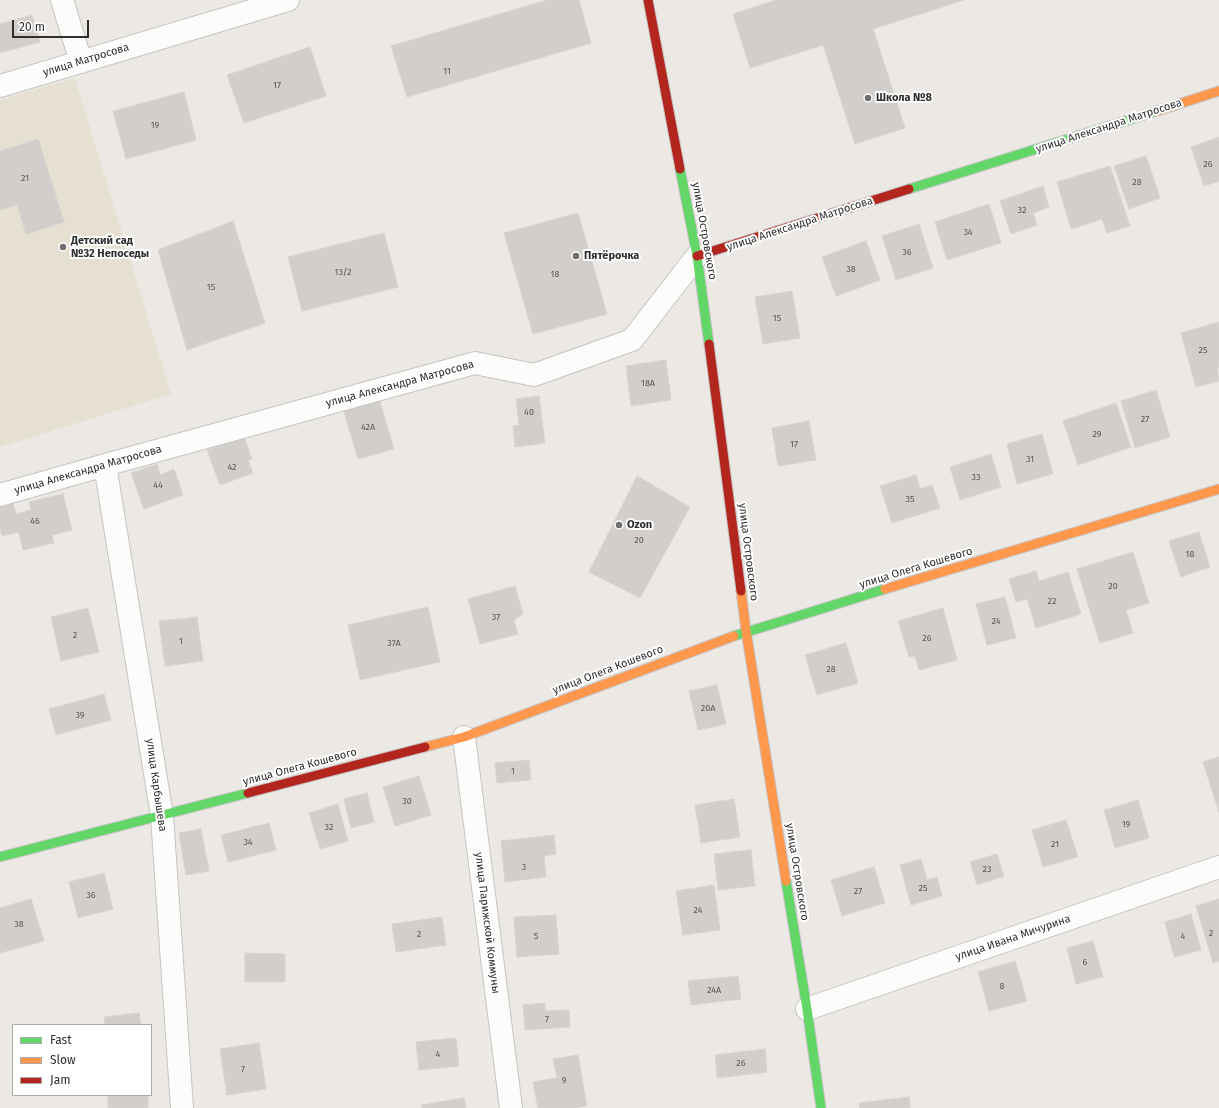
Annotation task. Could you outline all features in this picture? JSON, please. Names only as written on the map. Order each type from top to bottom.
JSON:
[{"type":"street","points":[[62,0],[81,62]]},
{"type":"street","name":"улица Матросова","points":[[0,86],[288,0]]},
{"type":"street","name":"улица Островского","points":[[648,0],[697,256],[746,631],[807,1009],[821,1108]]},
{"type":"street","name":"улица Александра Матросова","points":[[0,495],[475,363],[534,375],[632,340],[697,256],[1219,91]]},
{"type":"street","name":"улица Карбышева","points":[[105,465],[162,816],[182,1108]]},
{"type":"street","name":"улица Олега Кошевого","points":[[0,857],[464,737],[746,631],[1219,489]]},
{"type":"street","name":"улица Парижской Коммуны","points":[[464,737],[511,1108]]},
{"type":"street","name":"улица Ивана Мичурина","points":[[807,1009],[1219,867]]},
{"type":"shaded area","name":"Детский сад №32 Непоседы","points":[[75,78],[171,394],[0,447],[0,100]]},
{"type":"building","points":[[547,0],[579,0],[591,43],[407,97],[391,46]]},
{"type":"building","name":"Школа №8","points":[[776,0],[964,0],[873,29],[905,128],[855,144],[823,45],[750,68],[733,14]]},
{"type":"building","points":[[32,15],[40,42],[0,53],[0,24]]},
{"type":"building","points":[[310,47],[326,96],[244,123],[227,75]]},
{"type":"building","points":[[184,92],[196,140],[126,159],[113,111]]},
{"type":"building","points":[[1219,137],[1219,181],[1204,186],[1191,147]]},
{"type":"building","points":[[38,139],[64,222],[26,234],[17,205],[0,210],[0,151]]},
{"type":"building","points":[[1146,156],[1160,198],[1129,209],[1114,166]]},
{"type":"building","points":[[1110,166],[1130,226],[1107,233],[1102,219],[1071,229],[1057,182]]},
{"type":"building","points":[[1043,186],[1049,207],[1033,213],[1037,225],[1011,234],[1000,201]]},
{"type":"building","points":[[989,204],[1001,243],[947,260],[935,222]]},
{"type":"building","points":[[578,213],[607,314],[533,334],[504,233]]},
{"type":"building","points":[[233,221],[265,323],[187,350],[158,250]]},
{"type":"building","points":[[919,224],[933,268],[896,280],[882,236]]},
{"type":"building","points":[[384,233],[398,287],[302,311],[288,257]]},
{"type":"building","points":[[866,241],[880,280],[836,296],[822,257]]},
{"type":"building","points":[[792,291],[800,338],[763,344],[755,297]]},
{"type":"building","points":[[1219,322],[1219,367],[1217,368],[1219,381],[1196,387],[1181,333]]},
{"type":"building","points":[[666,360],[671,400],[631,406],[626,366]]},
{"type":"building","points":[[1156,390],[1170,437],[1135,448],[1121,401]]},
{"type":"building","points":[[378,395],[394,449],[358,459],[342,405]]},
{"type":"building","points":[[539,396],[545,443],[515,447],[513,426],[519,425],[516,399]]},
{"type":"building","points":[[1116,403],[1131,447],[1078,465],[1063,421]]},
{"type":"building","points":[[809,421],[816,460],[778,466],[772,428]]},
{"type":"building","points":[[1042,434],[1053,474],[1017,484],[1007,444]]},
{"type":"building","points":[[244,437],[252,459],[248,460],[253,473],[220,485],[207,450]]},
{"type":"building","points":[[991,454],[1001,487],[960,500],[950,467]]},
{"type":"building","points":[[157,464],[160,475],[174,469],[183,495],[144,509],[131,473]]},
{"type":"building","points":[[916,475],[920,489],[932,485],[940,508],[892,523],[880,486]]},
{"type":"building","points":[[637,476],[690,507],[640,598],[589,572]]},
{"type":"building","points":[[63,494],[72,530],[52,535],[54,543],[23,550],[19,532],[2,536],[0,528],[0,498],[11,495],[16,514],[31,510],[29,502]]},
{"type":"building","points":[[1199,532],[1210,567],[1181,577],[1169,541]]},
{"type":"building","points":[[1133,552],[1149,603],[1126,610],[1133,633],[1100,643],[1077,569]]},
{"type":"building","points":[[1036,571],[1039,581],[1068,572],[1081,614],[1036,628],[1027,599],[1016,602],[1009,579]]},
{"type":"building","points":[[515,586],[523,614],[514,620],[518,634],[480,644],[468,599]]},
{"type":"building","points":[[1005,597],[1016,638],[987,645],[976,604]]},
{"type":"building","points":[[428,607],[440,662],[360,680],[348,625]]},
{"type":"building","points":[[88,608],[99,652],[61,661],[51,617]]},
{"type":"building","points":[[943,608],[957,660],[919,670],[915,656],[909,657],[898,621]]},
{"type":"building","points":[[197,617],[203,661],[165,666],[159,621]]},
{"type":"building","points":[[846,643],[858,683],[817,695],[805,655]]},
{"type":"building","points":[[717,685],[726,724],[698,730],[689,691]]},
{"type":"building","points":[[104,694],[111,720],[56,735],[49,709]]},
{"type":"building","points":[[1219,757],[1219,812],[1203,762]]},
{"type":"building","points":[[529,760],[531,780],[497,783],[495,763]]},
{"type":"building","points":[[419,776],[431,815],[395,826],[383,787]]},
{"type":"building","points":[[367,793],[374,822],[351,828],[344,799]]},
{"type":"building","points":[[734,799],[740,837],[701,843],[695,805]]},
{"type":"building","points":[[1138,800],[1149,838],[1115,848],[1104,810]]},
{"type":"building","points":[[338,804],[348,841],[320,849],[309,813]]},
{"type":"building","points":[[1066,820],[1078,857],[1043,867],[1032,830]]},
{"type":"building","points":[[269,823],[276,850],[228,862],[221,835]]},
{"type":"building","points":[[201,829],[209,871],[186,875],[179,833]]},
{"type":"building","points":[[554,835],[556,854],[544,856],[546,877],[505,882],[501,841]]},
{"type":"building","points":[[751,850],[755,886],[718,890],[714,854]]},
{"type":"building","points":[[997,854],[1004,876],[977,885],[970,862]]},
{"type":"building","points":[[921,859],[927,880],[937,877],[942,896],[911,905],[900,865]]},
{"type":"building","points":[[874,867],[885,903],[842,916],[831,880]]},
{"type":"building","points":[[104,873],[113,909],[78,918],[69,882]]},
{"type":"building","points":[[714,885],[720,930],[683,935],[676,891]]},
{"type":"building","points":[[31,899],[44,941],[0,953],[0,908]]},
{"type":"building","points":[[1219,899],[1219,961],[1213,963],[1196,906]]},
{"type":"building","points":[[1191,914],[1201,950],[1174,957],[1165,922]]},
{"type":"building","points":[[556,915],[559,954],[517,957],[514,917]]},
{"type":"building","points":[[442,917],[446,945],[396,952],[392,924]]},
{"type":"building","points":[[1093,941],[1103,977],[1076,984],[1067,948]]},
{"type":"building","points":[[245,953],[285,954],[285,982],[245,982]]},
{"type":"building","points":[[1015,961],[1027,1001],[989,1011],[978,972]]},
{"type":"building","points":[[738,976],[741,999],[691,1005],[688,981]]},
{"type":"building","points":[[545,1003],[545,1011],[569,1010],[570,1027],[525,1030],[523,1005]]},
{"type":"building","points":[[139,1013],[141,1024],[105,1024],[104,1017]]},
{"type":"building","points":[[456,1038],[459,1066],[419,1070],[416,1042]]},
{"type":"building","points":[[259,1043],[266,1089],[227,1095],[220,1049]]},
{"type":"building","points":[[765,1049],[767,1072],[717,1078],[715,1055]]},
{"type":"building","points":[[578,1055],[587,1106],[573,1108],[538,1108],[533,1082],[557,1078],[553,1059]]},
{"type":"building","points":[[108,1096],[148,1096],[148,1108],[108,1108]]},
{"type":"building","points":[[909,1097],[910,1108],[860,1108],[859,1103]]},
{"type":"building","points":[[464,1098],[466,1108],[422,1108],[422,1105]]},
{"type":"traffic: fast","points":[[909,189],[1157,111]]},
{"type":"traffic: fast","points":[[680,169],[697,256],[709,344]]},
{"type":"traffic: fast","points":[[734,636],[885,589]]},
{"type":"traffic: fast","points":[[0,857],[248,793]]},
{"type":"traffic: fast","points":[[786,881],[807,1009],[821,1108]]},
{"type":"traffic: slow","points":[[1157,111],[1219,91]]},
{"type":"traffic: slow","points":[[885,589],[1219,489]]},
{"type":"traffic: slow","points":[[741,591],[786,881]]},
{"type":"traffic: slow","points":[[425,747],[464,737],[734,636]]},
{"type":"traffic: jam","points":[[648,0],[680,169]]},
{"type":"traffic: jam","points":[[697,256],[909,189]]},
{"type":"traffic: jam","points":[[709,344],[741,591]]},
{"type":"traffic: jam","points":[[248,793],[425,747]]},
{"type":"place","name":"Школа №8","points":[[868,98]]},
{"type":"place","name":"Детский сад №32 Непоседы","points":[[63,247]]},
{"type":"place","name":"Пятёрочка","points":[[576,256]]},
{"type":"place","name":"Ozon","points":[[619,525]]}]
